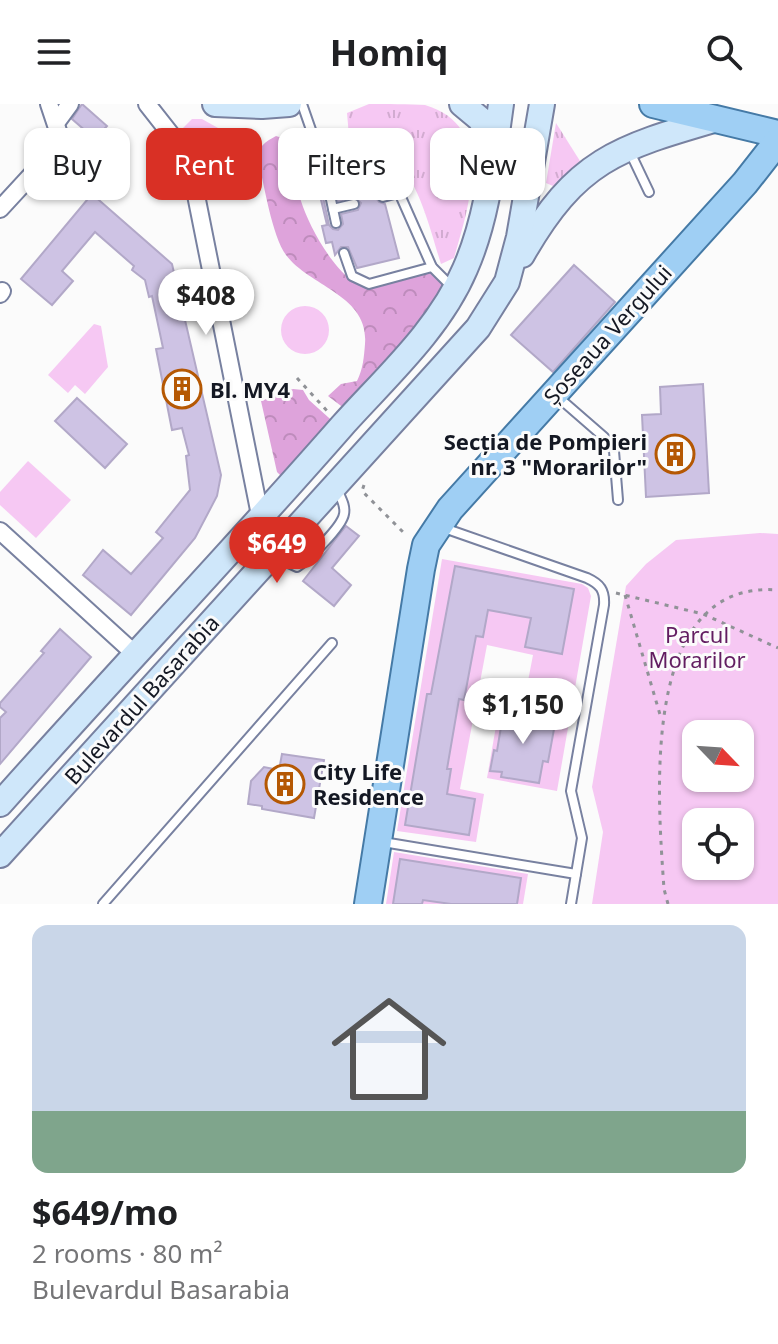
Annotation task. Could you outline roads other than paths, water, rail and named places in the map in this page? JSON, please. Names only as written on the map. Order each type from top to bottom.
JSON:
[{"type":"main road","points":[[215,104],[289,104]]},
{"type":"main road","points":[[462,104],[480,119],[485,128]]},
{"type":"main road","name":"Bulevardul Basarabia","points":[[497,128],[501,104]]},
{"type":"main road","name":"Bulevardul Basarabia","points":[[0,854],[478,328],[507,282],[528,194],[542,104]]},
{"type":"main road","points":[[653,104],[778,134]]},
{"type":"main road","points":[[692,104],[717,119]]},
{"type":"main road","points":[[507,282],[541,224],[572,184],[593,167],[628,147],[717,119]]},
{"type":"main road","name":"Șoseaua Vergului","points":[[432,535],[553,393],[745,183],[778,141]]},
{"type":"main road","name":"Bulevardul Basarabia","points":[[0,804],[261,520],[424,334],[455,290],[477,238],[487,200]]},
{"type":"main road","points":[[368,904],[432,535]]},
{"type":"street","points":[[0,209],[59,145],[60,137],[49,104]]},
{"type":"street","points":[[56,123],[70,104]]},
{"type":"street","points":[[147,104],[180,146],[191,170],[261,520]]},
{"type":"street","points":[[0,531],[136,655]]},
{"type":"lane","points":[[302,104],[310,128]]},
{"type":"lane","points":[[628,147],[649,192]]},
{"type":"lane","points":[[331,200],[336,223]]},
{"type":"lane","points":[[401,200],[432,267],[455,290]]},
{"type":"lane","points":[[333,209],[354,204]]},
{"type":"lane","points":[[344,253],[352,276],[369,284],[432,267]]},
{"type":"lane","points":[[553,393],[604,437],[614,451],[618,500]]},
{"type":"lane","points":[[432,535],[587,578],[603,590],[604,605],[571,791],[582,838],[571,904]]},
{"type":"lane","points":[[103,904],[332,643]]},
{"type":"lane","points":[[377,841],[576,874]]},
{"type":"place","name":"Bl. MY4","points":[[182,389]]},
{"type":"place","name":"Secția de Pompieri nr. 3 \"Morarilor\"","points":[[675,454]]},
{"type":"place","name":"City Life Residence","points":[[285,784]]},
{"type":"park label","name":"Parcul Morarilor","points":[[697,646]]}]
